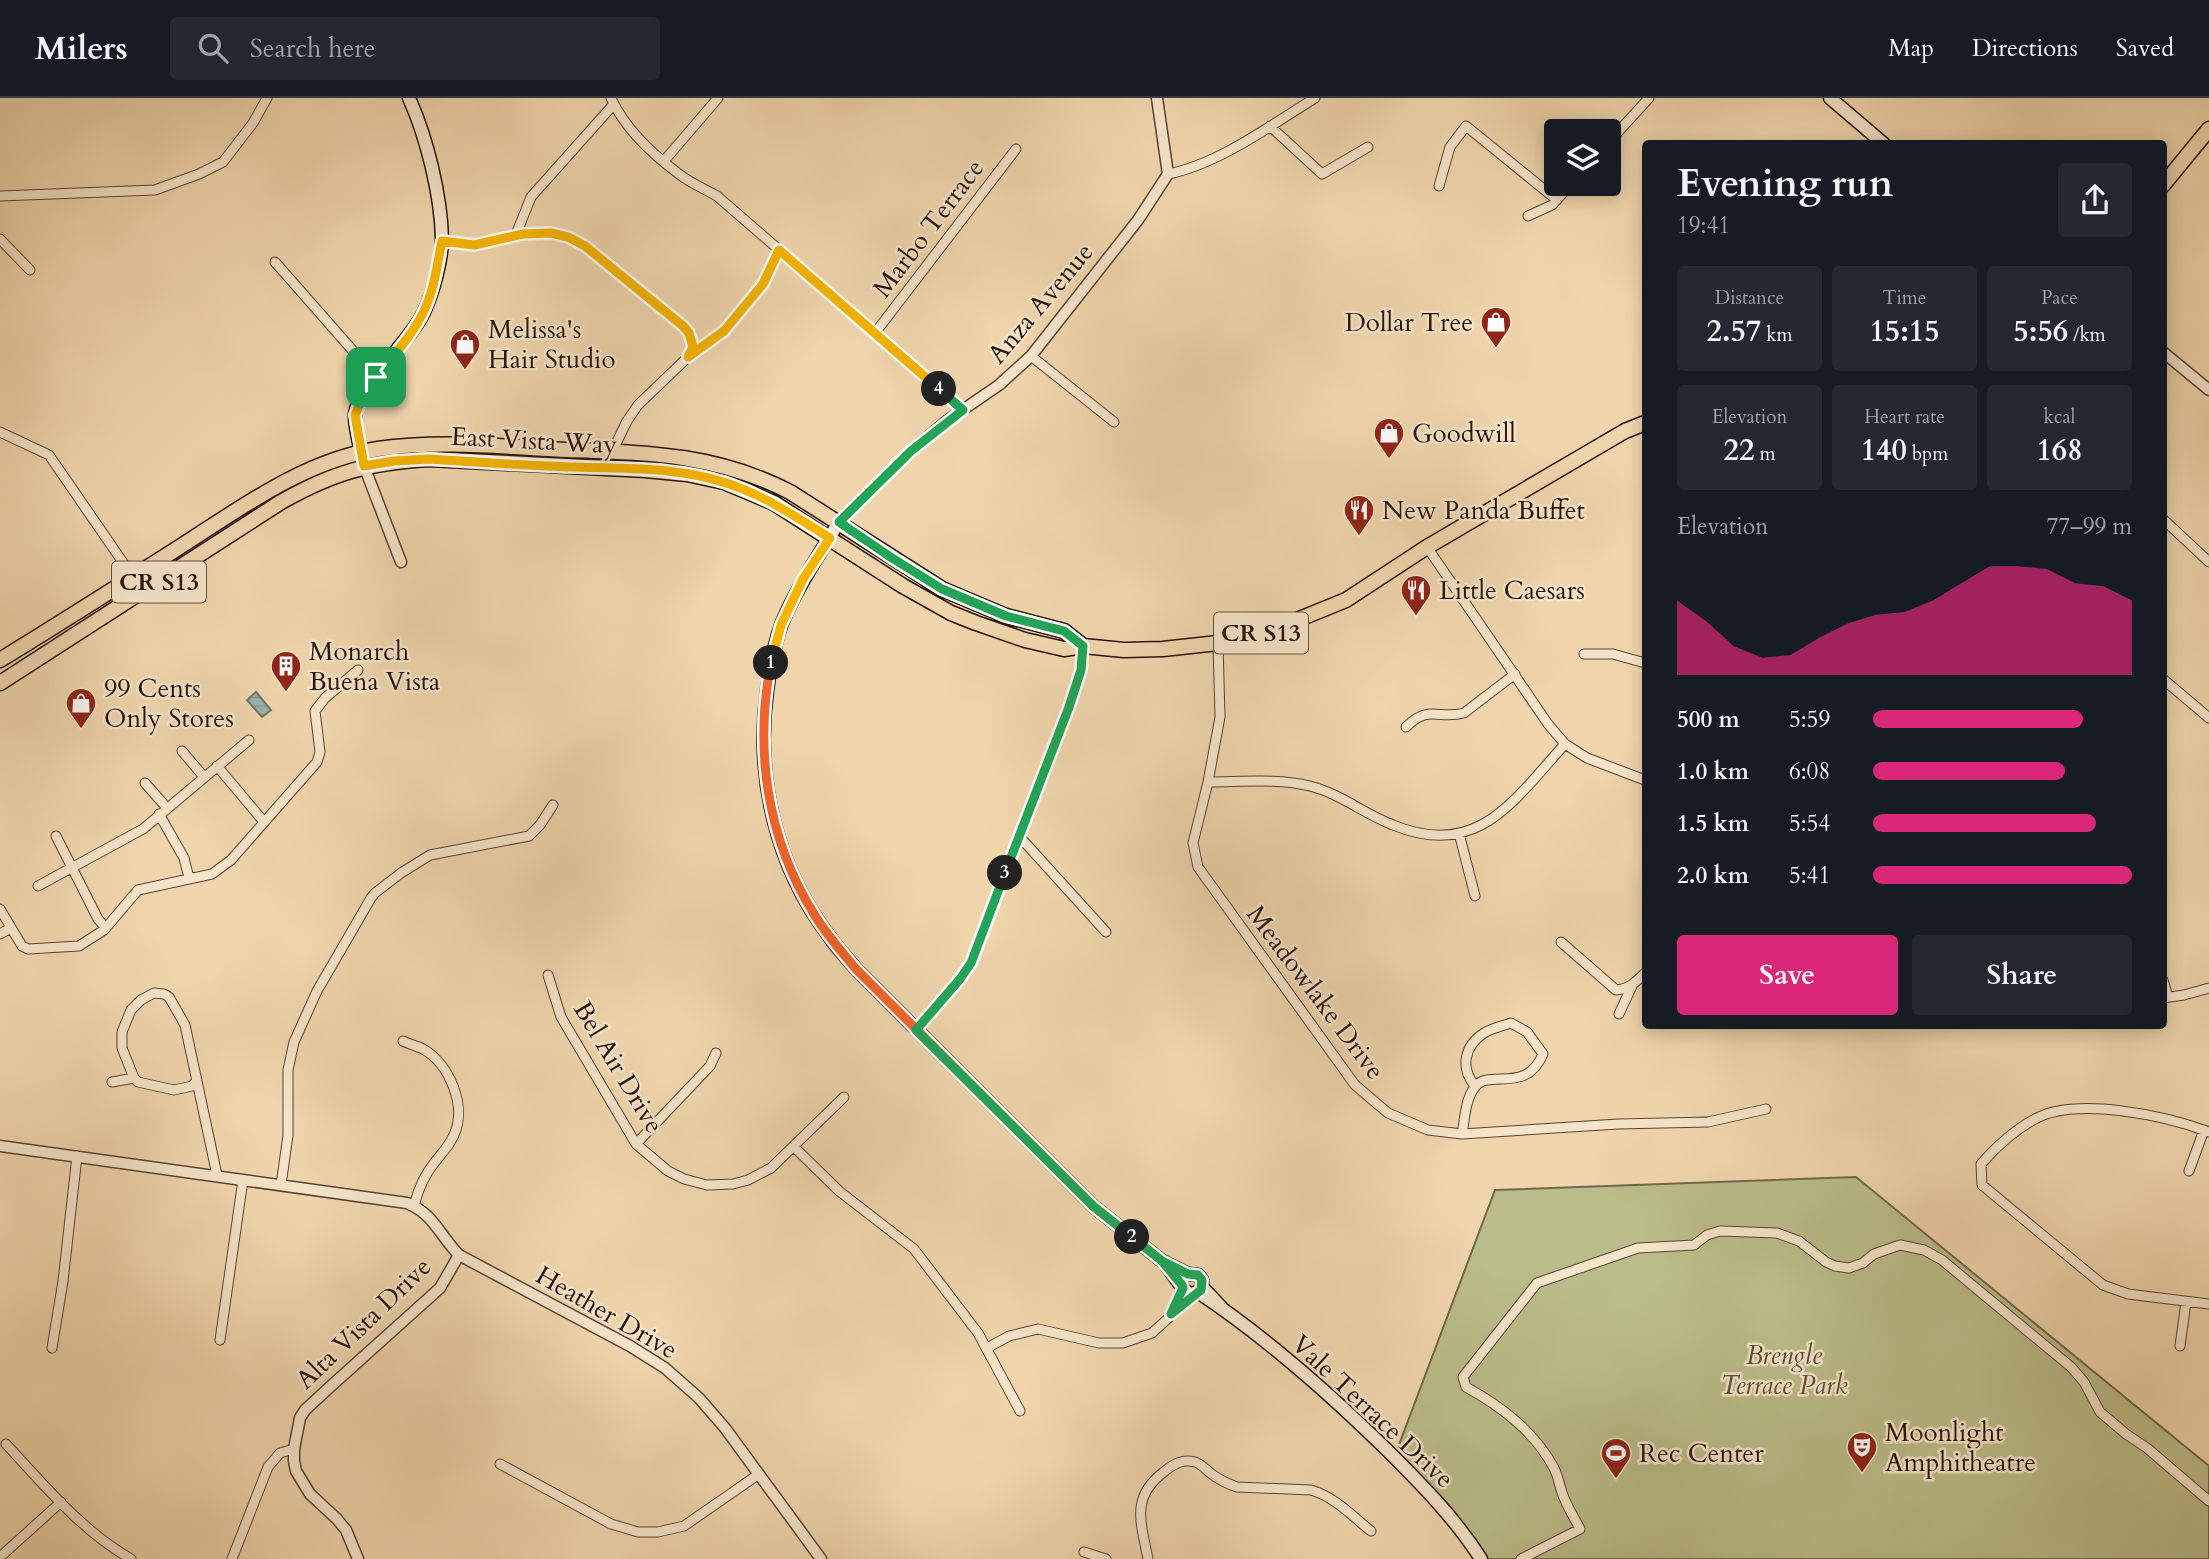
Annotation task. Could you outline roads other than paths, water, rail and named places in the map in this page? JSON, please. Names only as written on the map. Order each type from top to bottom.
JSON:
[{"type":"main road","points":[[363,460],[355,415],[364,394],[413,332],[424,313],[442,241],[432,162],[409,98]]},
{"type":"main road","points":[[1829,98],[1879,140]]},
{"type":"main road","points":[[2167,179],[2209,129]]},
{"type":"main road","name":"East Vista Way","points":[[0,660],[304,471],[327,463],[429,459],[645,470],[687,474],[724,482],[774,503],[903,586],[951,613],[995,631],[1063,649],[1083,646],[1124,650],[1163,649],[1218,643],[1270,631],[1346,600],[1427,547],[1625,431],[1642,424]]},
{"type":"main road","name":"East Vista Way","points":[[0,683],[281,502],[363,460],[375,450],[411,446],[452,445],[656,453],[717,464],[785,489],[942,589],[1006,616],[1064,631],[1083,646]]},
{"type":"main road","points":[[575,467],[579,458],[633,460],[656,453]]},
{"type":"main road","name":"Vale Terrace Drive","points":[[839,522],[803,579],[781,625],[770,665],[764,712],[764,766],[778,837],[788,865],[813,912],[856,969],[1093,1206],[1191,1287],[1221,1307],[1326,1391],[1446,1510],[1481,1559]]},
{"type":"main road","points":[[143,592],[141,580],[178,557],[186,550],[188,542]]},
{"type":"street","points":[[0,196],[155,190],[199,174],[223,162],[253,123],[267,98]]},
{"type":"street","points":[[664,161],[718,98]]},
{"type":"street","points":[[1157,98],[1168,174],[1185,170],[1223,153],[1315,98]]},
{"type":"street","points":[[1621,129],[1649,98]]},
{"type":"street","points":[[515,237],[531,197],[612,101],[631,132],[680,175],[717,195],[963,410]]},
{"type":"street","points":[[1439,186],[1450,147],[1466,126],[1557,200]]},
{"type":"street","points":[[1269,127],[1322,174],[1368,147]]},
{"type":"street","name":"Marbo Terrace","points":[[875,333],[1016,149]]},
{"type":"street","name":"Anza Avenue","points":[[839,522],[911,451],[999,385],[1031,356],[1138,220],[1168,174]]},
{"type":"street","points":[[1528,216],[1552,205],[1561,196]]},
{"type":"street","points":[[442,241],[474,245],[523,234],[559,234],[585,246],[683,326],[689,333],[693,347],[688,357]]},
{"type":"street","points":[[0,239],[30,270]]},
{"type":"street","points":[[612,452],[638,405],[688,357],[724,331],[763,284],[779,250]]},
{"type":"street","points":[[275,262],[376,377]]},
{"type":"street","points":[[2167,355],[2209,390]]},
{"type":"street","points":[[1031,356],[1114,422]]},
{"type":"street","points":[[0,432],[49,454],[133,577]]},
{"type":"street","points":[[363,460],[401,562]]},
{"type":"street","points":[[2167,523],[2209,562]]},
{"type":"street","points":[[1427,547],[1548,724],[1565,744],[1587,758],[1642,779]]},
{"type":"street","name":"Meadowlake Drive","points":[[1218,643],[1220,717],[1193,843],[1198,867],[1355,1085],[1388,1114],[1428,1130],[1462,1134],[1618,1124],[1708,1122],[1766,1109]]},
{"type":"street","points":[[916,1030],[971,963],[1077,682],[1083,646]]},
{"type":"street","points":[[1584,654],[1612,654],[1642,662]]},
{"type":"street","points":[[0,909],[22,946],[28,949],[79,946],[106,928],[138,890],[212,874],[231,859],[317,762],[320,752],[315,711],[325,698],[358,670]]},
{"type":"street","points":[[1406,727],[1417,716],[1425,714],[1464,713],[1515,674]]},
{"type":"street","points":[[2167,681],[2209,718]]},
{"type":"street","points":[[38,886],[143,829],[249,740]]},
{"type":"street","points":[[1208,782],[1275,782],[1309,786],[1341,797],[1391,824],[1421,835],[1444,836],[1483,826],[1502,812],[1565,744]]},
{"type":"street","points":[[182,751],[204,777]]},
{"type":"street","points":[[217,766],[264,822]]},
{"type":"street","points":[[145,783],[163,811],[190,878]]},
{"type":"street","points":[[281,1185],[288,1135],[288,1070],[294,1042],[317,991],[375,892],[430,855],[529,836],[540,825],[552,805]]},
{"type":"street","points":[[1459,833],[1475,896]]},
{"type":"street","points":[[56,836],[98,919],[106,928]]},
{"type":"street","points":[[1019,836],[1106,932]]},
{"type":"street","points":[[0,934],[11,928]]},
{"type":"street","points":[[1561,942],[1616,990],[1632,986]]},
{"type":"street","name":"Bel Air Drive","points":[[548,975],[561,1017],[636,1144],[668,1171],[684,1179],[707,1185],[733,1184],[748,1180],[771,1168],[844,1097]]},
{"type":"street","points":[[1619,1014],[1632,986],[1642,976]]},
{"type":"street","points":[[2167,997],[2209,988]]},
{"type":"street","points":[[196,1082],[192,1086],[174,1090],[138,1082],[134,1078],[122,1048],[122,1032],[131,1010],[141,1000],[154,993],[164,994],[169,997],[185,1026],[217,1175]]},
{"type":"street","points":[[1462,1134],[1468,1100],[1475,1086],[1482,1081],[1522,1078],[1540,1062],[1543,1054],[1527,1031],[1511,1023],[1486,1031],[1475,1040],[1464,1066],[1466,1076],[1475,1086]]},
{"type":"street","points":[[0,1146],[217,1175],[414,1206],[418,1189],[456,1132],[459,1112],[448,1076],[440,1065],[425,1050],[403,1041]]},
{"type":"street","points":[[636,1144],[710,1066],[716,1054]]},
{"type":"street","points":[[112,1082],[134,1078]]},
{"type":"street","points":[[2189,1171],[2207,1131],[2147,1115],[2090,1108],[2036,1118],[1995,1147],[1981,1164],[1982,1185],[2104,1285],[2128,1294],[2209,1304]]},
{"type":"street","points":[[794,1147],[839,1191],[914,1249],[978,1333],[1020,1411]]},
{"type":"street","points":[[52,1348],[63,1281],[76,1156]]},
{"type":"street","points":[[220,1340],[243,1180]]},
{"type":"street","name":"Alta Vista Drive","points":[[358,1559],[341,1524],[310,1494],[301,1481],[294,1461],[298,1427],[305,1410],[440,1288],[459,1255],[433,1220],[414,1206]]},
{"type":"street","points":[[1521,1559],[1580,1529],[1565,1500],[1555,1471],[1539,1444],[1516,1420],[1466,1387],[1463,1377],[1537,1283],[1638,1248],[1694,1245],[1707,1235],[1720,1231],[1777,1233],[1799,1241],[1826,1262],[1849,1268],[1863,1263],[1874,1254],[1900,1245],[1924,1250],[1942,1260],[2071,1367],[2084,1382],[2100,1412],[2209,1501]]},
{"type":"street","name":"Heather Drive","points":[[459,1255],[630,1346],[664,1368],[699,1398],[725,1428],[821,1559]]},
{"type":"street","points":[[987,1348],[1009,1336],[1038,1329],[1099,1343],[1123,1343],[1152,1333],[1171,1314],[1191,1287]]},
{"type":"street","points":[[2180,1346],[2186,1301]]},
{"type":"street","points":[[6,1444],[61,1502],[103,1540],[131,1559]]},
{"type":"street","points":[[232,1559],[268,1467],[280,1453],[295,1449]]},
{"type":"street","points":[[1148,1559],[1140,1515],[1143,1494],[1158,1476],[1183,1461],[1199,1463],[1219,1479],[1237,1487],[1311,1490],[1321,1493],[1334,1500],[1371,1531]]},
{"type":"street","points":[[500,1464],[611,1524],[638,1532],[658,1532],[684,1526],[759,1474]]},
{"type":"street","points":[[0,1557],[61,1502]]},
{"type":"street","points":[[1084,1552],[1107,1559]]},
{"type":"water","points":[[256,692],[271,710],[262,717],[247,700]]},
{"type":"place","name":"Dollar Tree","points":[[1496,349]]},
{"type":"place","name":"Melissa's Hair Studio","points":[[465,371]]},
{"type":"place","name":"Goodwill","points":[[1389,460]]},
{"type":"place","name":"New Panda Buffet","points":[[1359,537]]},
{"type":"place","name":"Little Caesars","points":[[1416,617]]},
{"type":"place","name":"Monarch Buena Vista","points":[[286,693]]},
{"type":"place","name":"99 Cents Only Stores","points":[[81,730]]},
{"type":"place","name":"Moonlight Amphitheatre","points":[[1862,1474]]},
{"type":"place","name":"Rec Center","points":[[1616,1480]]},
{"type":"park label","name":"Brengle Terrace Park","points":[[1784,1370]]}]
